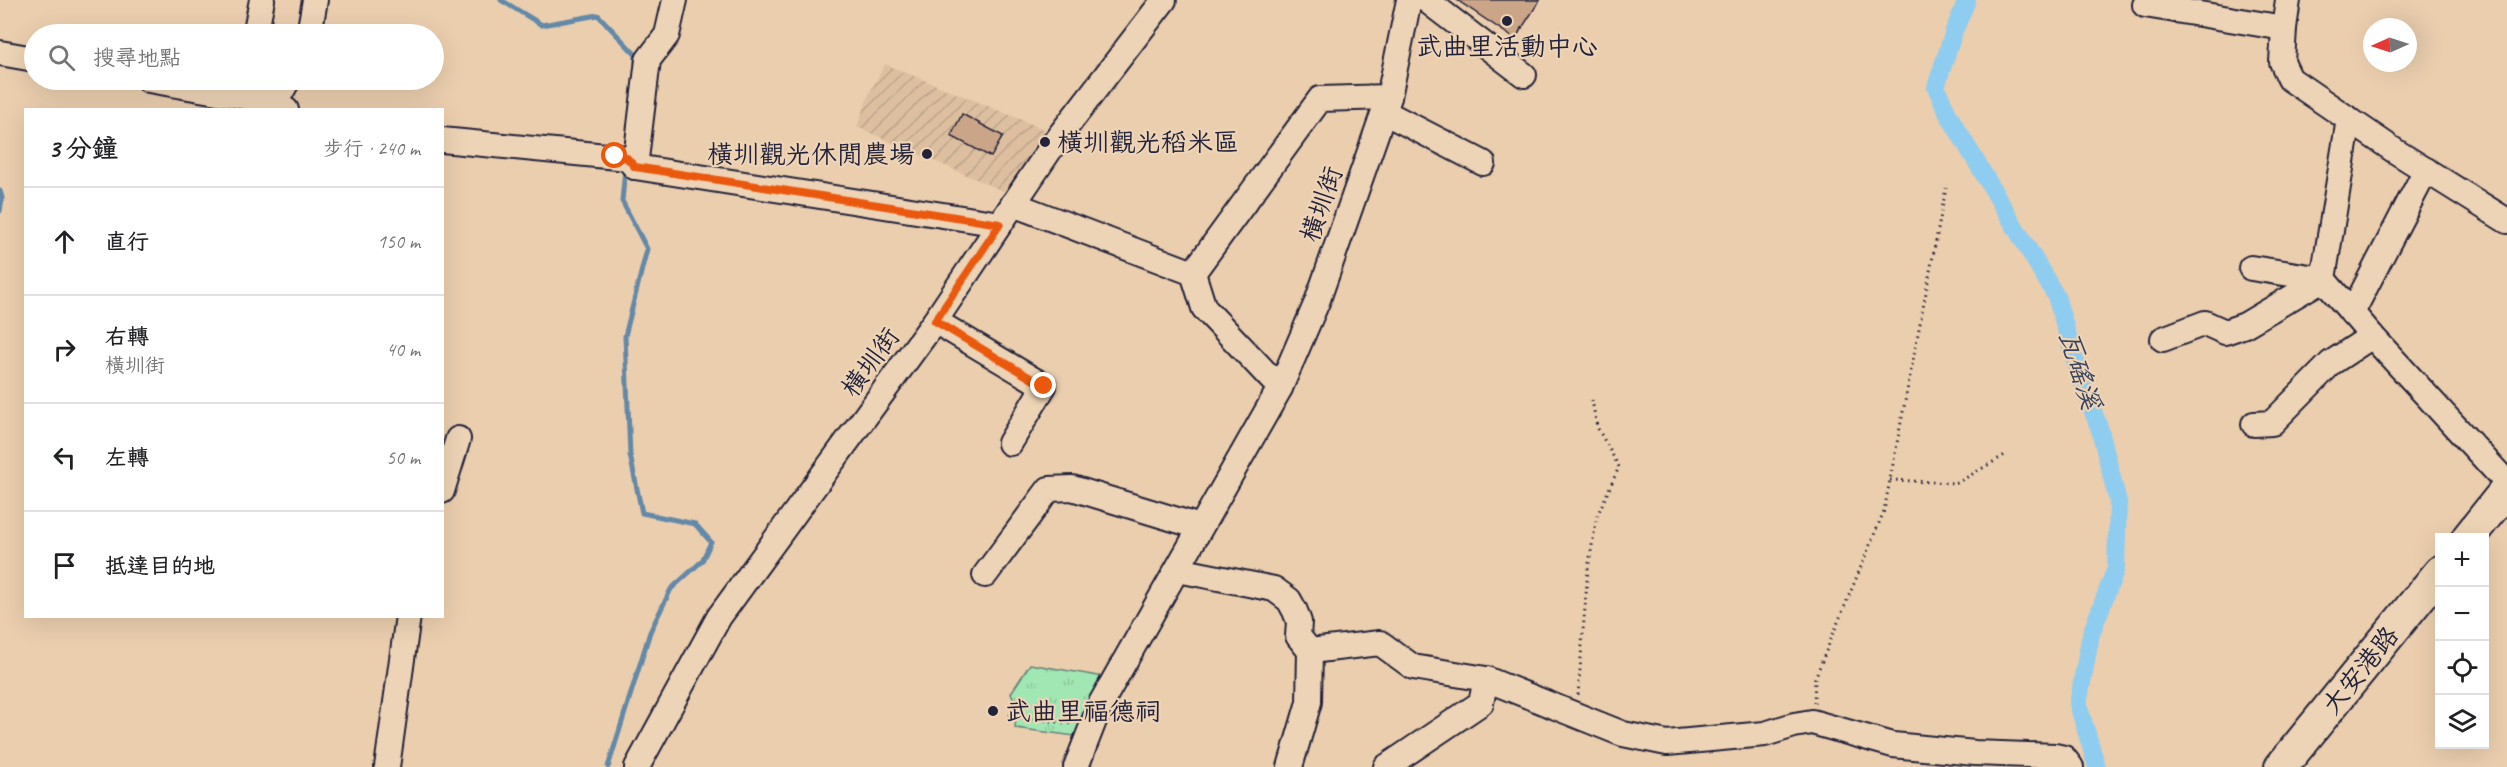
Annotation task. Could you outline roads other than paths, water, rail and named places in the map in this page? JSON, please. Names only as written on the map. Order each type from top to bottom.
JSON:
[{"type":"main road","points":[[2471,533],[2507,489]]},
{"type":"main road","name":"大安港路","points":[[2281,767],[2435,577]]},
{"type":"street","points":[[257,24],[262,0]]},
{"type":"street","points":[[311,24],[315,0]]},
{"type":"street","points":[[626,160],[648,60],[667,35],[675,0]]},
{"type":"street","name":"橫圳街","points":[[637,767],[719,617],[935,321],[1057,139],[1164,0]]},
{"type":"street","name":"橫圳街","points":[[1076,767],[1101,703],[1280,388],[1317,302],[1387,104],[1409,0]]},
{"type":"street","points":[[1426,0],[1524,75]]},
{"type":"street","points":[[2288,0],[2282,62],[2290,79],[2507,221]]},
{"type":"street","points":[[2145,5],[2284,28]]},
{"type":"street","points":[[0,53],[24,57]]},
{"type":"street","points":[[196,90],[277,107],[284,90]]},
{"type":"street","points":[[1193,273],[1320,99],[1387,104],[1483,163]]},
{"type":"street","points":[[2163,339],[2205,323],[2225,332],[2246,325],[2323,279],[2349,119]]},
{"type":"street","points":[[444,140],[626,160],[1000,224]]},
{"type":"street","points":[[2352,313],[2426,170]]},
{"type":"street","points":[[1013,204],[1193,273]]},
{"type":"street","points":[[2251,268],[2323,279],[2507,483]]},
{"type":"street","points":[[1193,273],[1204,308],[1280,388]]},
{"type":"street","points":[[935,321],[1044,386],[1010,443]]},
{"type":"street","points":[[2254,424],[2272,423],[2331,363],[2372,336]]},
{"type":"street","points":[[444,485],[458,440]]},
{"type":"street","points":[[985,575],[1049,489],[1072,488],[1200,528]]},
{"type":"street","points":[[1178,570],[1274,589],[1289,600],[1299,622],[1298,636],[1310,651],[1309,702],[1290,767]]},
{"type":"street","points":[[387,767],[408,618]]},
{"type":"street","points":[[1310,651],[1380,643],[1413,667],[1486,679],[1623,734],[1667,743],[1765,734],[1812,722],[1893,745],[1975,753],[2055,756],[2064,758],[2071,767]]},
{"type":"street","points":[[1386,767],[1481,703],[1486,679]]},
{"type":"waterway","points":[[501,0],[542,25],[598,15],[636,55],[636,64]]},
{"type":"waterway","name":"瓦磘溪","points":[[1967,0],[1954,31],[1936,87],[1948,114],[2056,296],[2078,371],[2100,430],[2118,502],[2116,568],[2091,634],[2078,704],[2097,767]]},
{"type":"waterway","points":[[608,767],[650,632],[671,589],[702,561],[711,542],[695,524],[642,513],[630,455],[625,336],[647,249],[622,201],[625,169]]},
{"type":"waterway","points":[[0,191],[2,198],[0,211]]},
{"type":"place","name":"武曲里活動中心","points":[[1507,21]]},
{"type":"place","name":"橫圳觀光稻米區","points":[[1045,142]]},
{"type":"place","name":"橫圳觀光休閒農場","points":[[927,154]]},
{"type":"place","name":"武曲里福德祠","points":[[993,711]]}]
